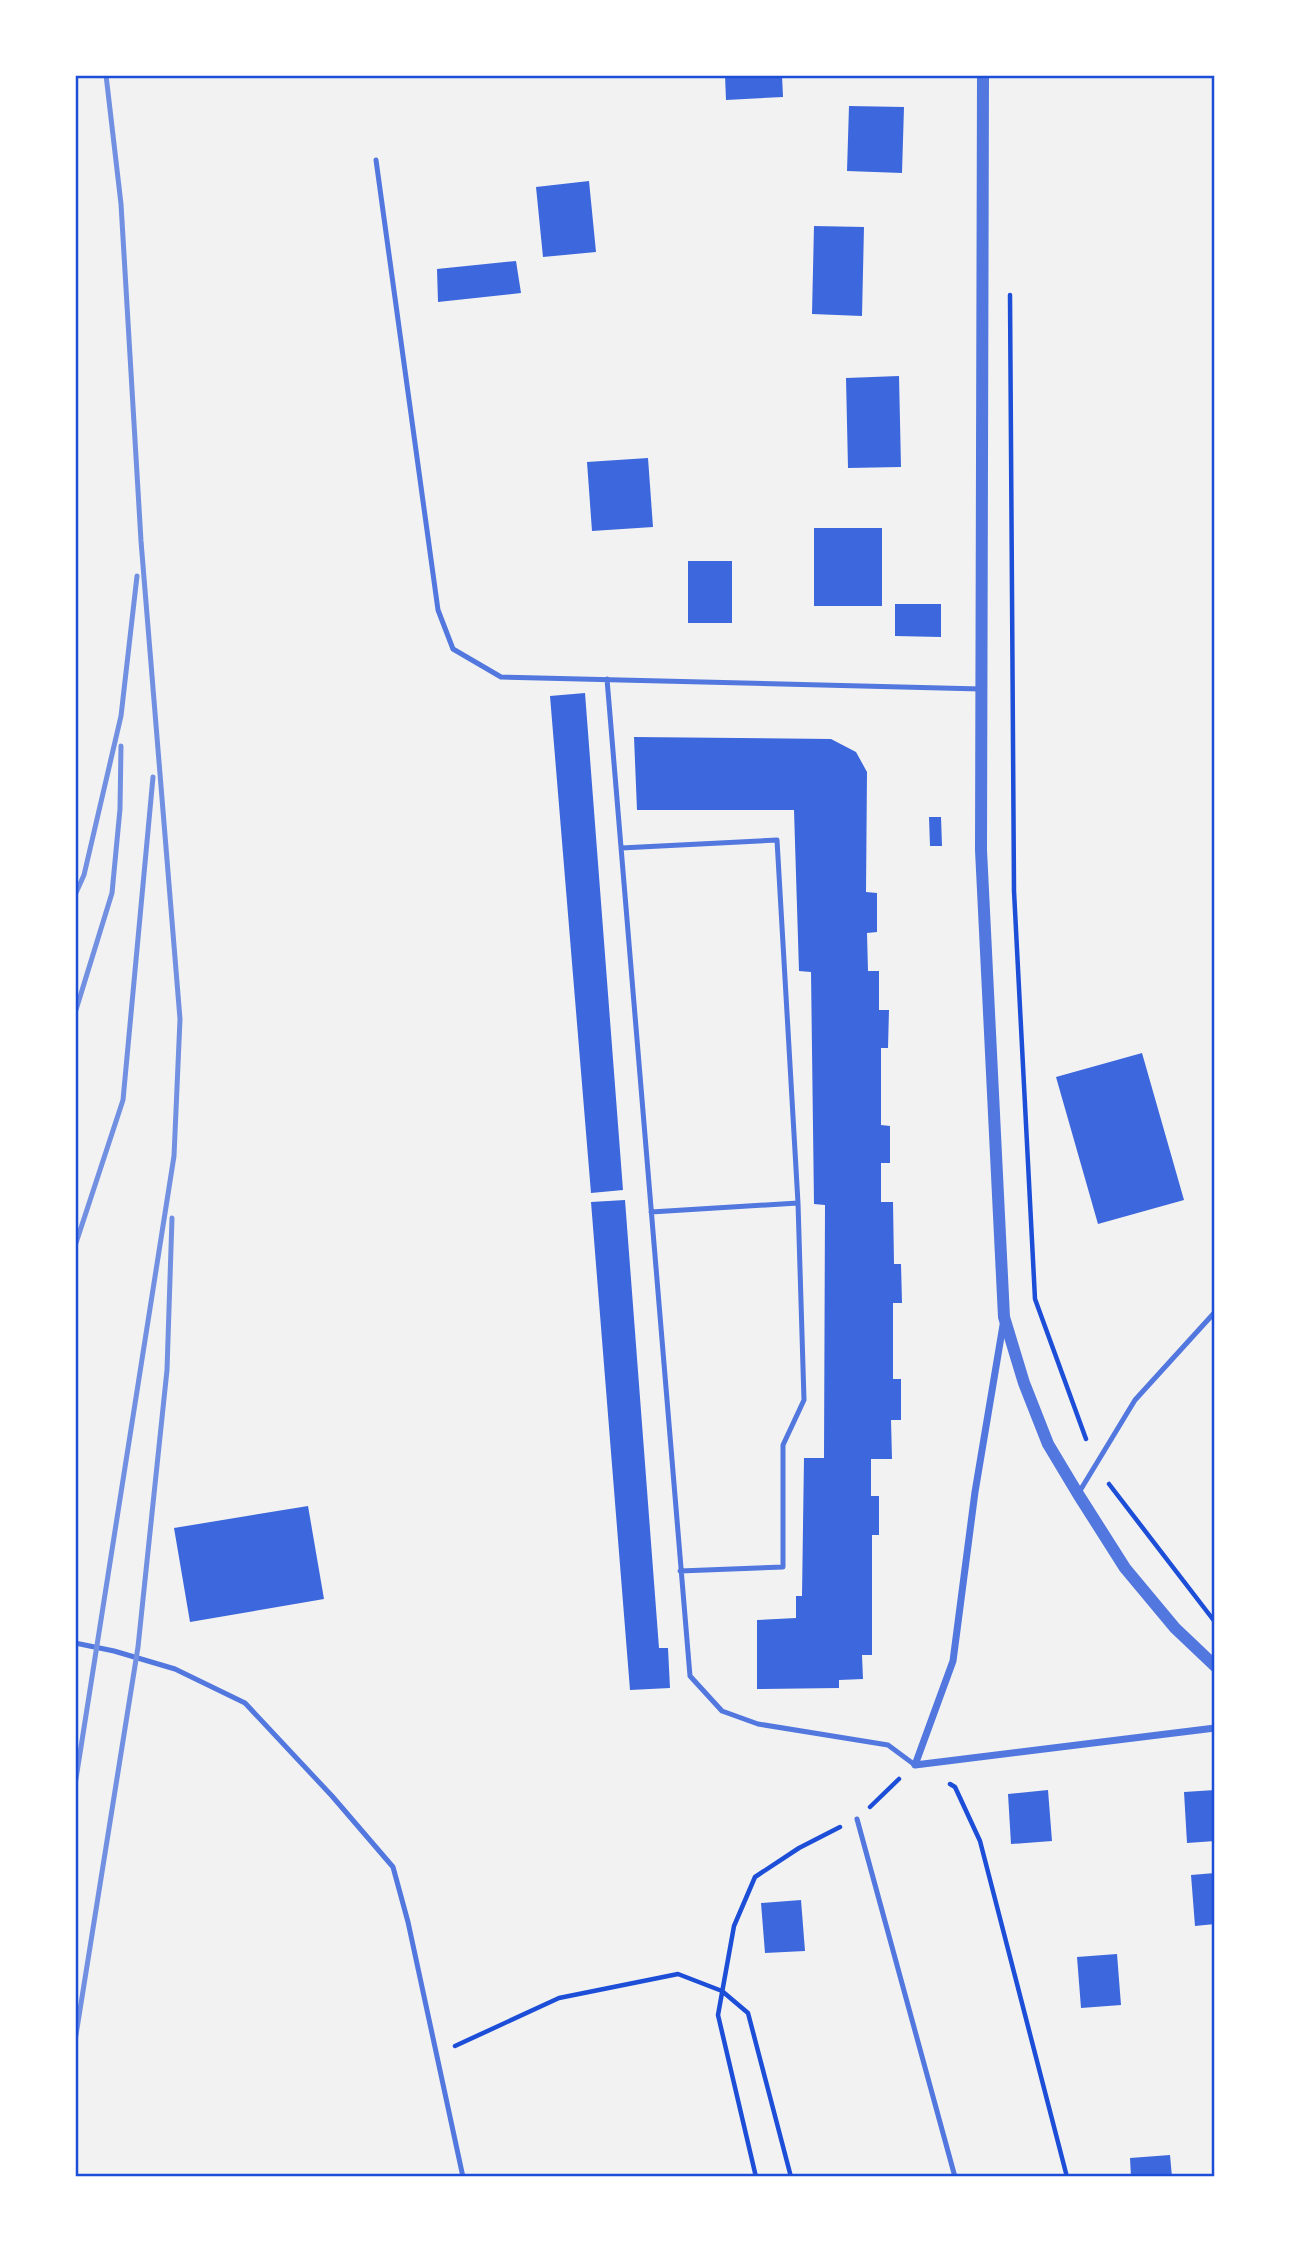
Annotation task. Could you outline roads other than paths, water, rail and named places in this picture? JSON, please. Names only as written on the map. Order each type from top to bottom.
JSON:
[{"type":"street","points":[[983,75],[981,850],[1004,1317],[975,1492],[953,1661],[915,1765],[1215,1728]]},
{"type":"street","points":[[1004,1317],[1024,1383],[1048,1444],[1078,1494],[1125,1568],[1175,1629],[1215,1666]]},
{"type":"lane","points":[[376,160],[438,610],[453,649],[501,677],[981,689]]},
{"type":"lane","points":[[607,679],[690,1676],[722,1711],[758,1724],[888,1745],[915,1765]]},
{"type":"lane","points":[[621,848],[777,840],[798,1203],[804,1400],[783,1445],[783,1567],[680,1571]]},
{"type":"lane","points":[[651,1212],[798,1203]]},
{"type":"lane","points":[[1078,1494],[1135,1400],[1215,1312]]},
{"type":"lane","points":[[75,1643],[175,1669],[245,1703],[394,1867],[463,2177]]},
{"type":"lane","points":[[857,1819],[955,2177]]},
{"type":"railway","points":[[75,1785],[174,1156],[180,1019],[141,541],[121,204],[106,75]]},
{"type":"railway","points":[[75,895],[84,875],[121,716],[137,576]]},
{"type":"railway","points":[[75,1013],[112,893],[120,809],[121,746]]},
{"type":"railway","points":[[75,1246],[123,1100],[153,777]]},
{"type":"railway","points":[[75,2041],[138,1647],[167,1370],[172,1218]]}]
